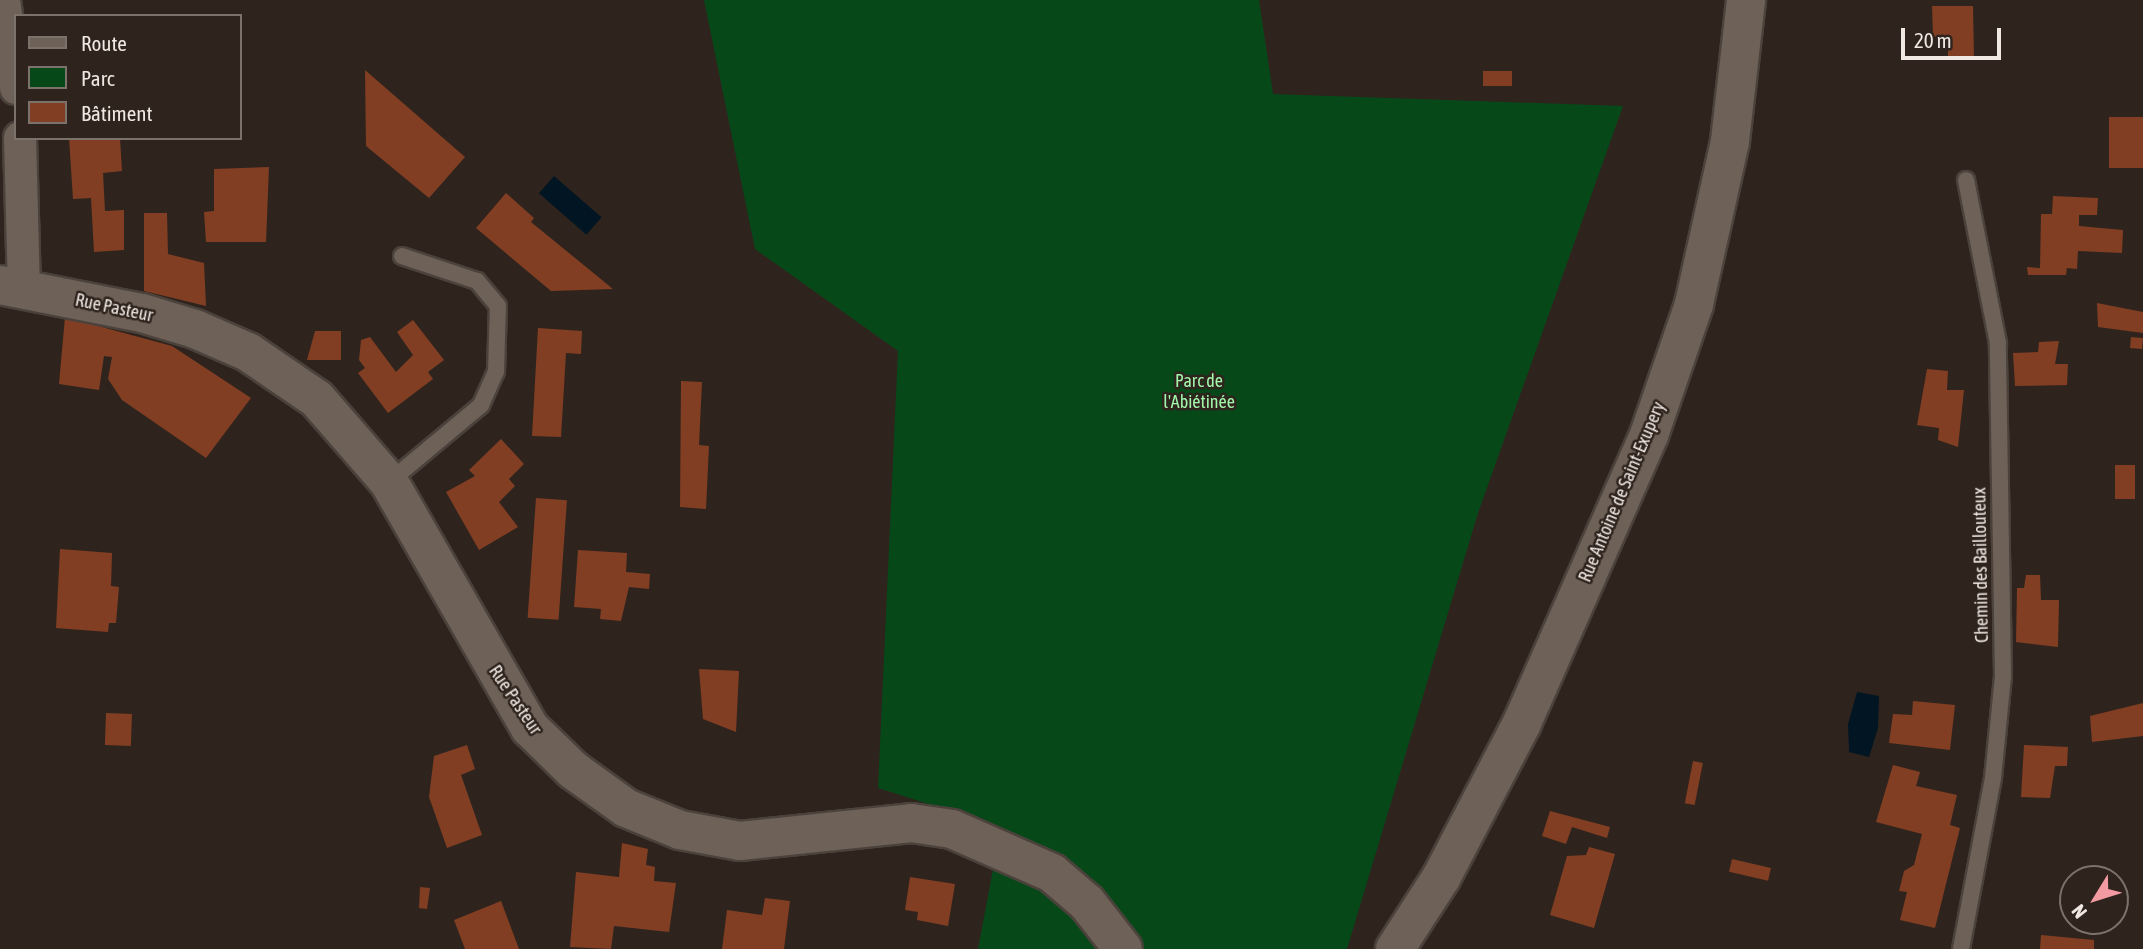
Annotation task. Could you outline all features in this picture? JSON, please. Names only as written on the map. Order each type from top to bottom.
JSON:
[{"type":"street","points":[[4,0],[14,73]]},
{"type":"street","name":"Rue Antoine de Saint-Exupery","points":[[1395,949],[1458,848],[1522,723],[1649,435],[1697,291],[1730,141],[1746,0]]},
{"type":"street","points":[[12,288],[20,140]]},
{"type":"street","name":"Rue Pasteur","points":[[12,288],[142,313],[248,352],[317,399],[389,482],[530,728],[573,770],[626,808],[680,830],[740,842],[911,823],[952,829],[1052,873],[1087,903],[1124,949]]},
{"type":"lane","name":"Chemin des Baillouteux","points":[[1961,949],[1993,778],[2003,676],[1998,343],[1966,180]]},
{"type":"lane","points":[[389,482],[481,405],[496,372],[498,306],[477,281],[402,256]]},
{"type":"green space","name":"Parc de l'Abiétinée","points":[[704,0],[1259,0],[1273,94],[1623,106],[1478,513],[1347,949],[978,949],[1001,827],[878,788],[898,351],[755,249]]},
{"type":"water","points":[[554,176],[602,217],[586,235],[539,193]]},
{"type":"water","points":[[1857,692],[1879,696],[1878,728],[1869,757],[1849,752],[1848,724]]},
{"type":"building","points":[[1932,6],[1973,6],[1974,59],[1948,59],[1948,37],[1933,37]]},
{"type":"building","points":[[365,70],[465,157],[429,198],[366,146]]},
{"type":"building","points":[[1483,71],[1512,71],[1512,86],[1483,86]]},
{"type":"building","points":[[2109,117],[2143,117],[2143,168],[2109,168]]},
{"type":"building","points":[[69,140],[120,140],[122,171],[103,173],[105,211],[124,210],[124,250],[94,252],[91,198],[73,199]]},
{"type":"building","points":[[269,167],[266,242],[206,242],[204,212],[214,211],[214,169]]},
{"type":"building","points":[[506,193],[534,218],[531,222],[613,289],[551,291],[476,228]]},
{"type":"building","points":[[2053,196],[2098,198],[2097,215],[2079,215],[2079,226],[2123,230],[2122,253],[2078,251],[2077,269],[2067,268],[2066,275],[2028,275],[2027,267],[2040,268],[2041,214],[2052,214]]},
{"type":"building","points":[[144,213],[167,213],[168,254],[204,263],[206,306],[144,291]]},
{"type":"building","points":[[2097,303],[2143,312],[2143,333],[2098,327]]},
{"type":"building","points":[[65,317],[172,346],[251,398],[206,458],[122,400],[108,379],[112,357],[104,356],[99,390],[59,384]]},
{"type":"building","points":[[413,320],[444,360],[428,372],[433,379],[388,413],[358,373],[365,368],[359,360],[361,340],[370,337],[396,372],[413,355],[397,332]]},
{"type":"building","points":[[538,328],[582,331],[581,354],[566,353],[561,437],[532,436]]},
{"type":"building","points":[[315,331],[341,331],[341,360],[307,360]]},
{"type":"building","points":[[2131,337],[2143,338],[2142,349],[2130,348]]},
{"type":"building","points":[[2059,341],[2055,364],[2068,364],[2067,385],[2015,386],[2013,353],[2038,352],[2039,342]]},
{"type":"building","points":[[1927,369],[1948,371],[1947,390],[1964,390],[1958,447],[1938,440],[1939,428],[1917,425]]},
{"type":"building","points":[[681,381],[702,382],[699,445],[709,446],[706,509],[680,507]]},
{"type":"building","points":[[501,439],[524,464],[509,479],[515,486],[499,502],[518,527],[479,550],[446,492],[475,476],[469,470]]},
{"type":"building","points":[[2115,465],[2135,465],[2135,499],[2115,499]]},
{"type":"building","points":[[536,498],[567,500],[559,620],[528,618]]},
{"type":"building","points":[[60,549],[112,553],[111,586],[119,587],[116,623],[109,623],[108,632],[56,628]]},
{"type":"building","points":[[578,550],[627,553],[626,572],[650,574],[649,589],[629,587],[621,621],[600,619],[601,609],[574,607]]},
{"type":"building","points":[[2026,575],[2040,575],[2041,600],[2059,600],[2058,647],[2016,642],[2017,588],[2024,588]]},
{"type":"building","points":[[699,669],[739,671],[736,732],[703,719]]},
{"type":"building","points":[[1913,701],[1955,705],[1950,750],[1889,743],[1893,714],[1912,715]]},
{"type":"building","points":[[2143,703],[2143,736],[2092,742],[2090,716]]},
{"type":"building","points":[[106,713],[132,714],[131,746],[105,745]]},
{"type":"building","points":[[467,745],[475,769],[461,775],[482,835],[447,848],[429,797],[434,756]]},
{"type":"building","points":[[2024,745],[2068,747],[2067,766],[2055,766],[2050,798],[2021,797]]},
{"type":"building","points":[[1693,761],[1703,763],[1695,805],[1685,803]]},
{"type":"building","points":[[1893,765],[1920,772],[1916,786],[1957,795],[1950,825],[1960,828],[1935,928],[1900,920],[1907,892],[1899,891],[1904,871],[1914,865],[1922,834],[1876,822]]},
{"type":"building","points":[[1550,811],[1610,827],[1607,838],[1572,827],[1566,844],[1542,836]]},
{"type":"building","points":[[622,843],[648,849],[646,865],[655,867],[654,881],[676,883],[669,932],[614,926],[611,949],[570,947],[576,872],[619,877]]},
{"type":"building","points":[[1589,847],[1615,854],[1594,928],[1550,915],[1567,856],[1586,855]]},
{"type":"building","points":[[1732,859],[1771,868],[1768,881],[1729,872]]},
{"type":"building","points":[[910,877],[955,884],[948,926],[917,920],[918,912],[905,910]]},
{"type":"building","points":[[420,887],[430,888],[427,909],[419,908]]},
{"type":"building","points":[[765,898],[790,901],[784,949],[722,949],[727,910],[762,915]]},
{"type":"building","points":[[501,901],[519,949],[465,949],[454,920]]},
{"type":"building","points":[[2041,935],[2094,940],[2094,949],[2040,949]]}]
